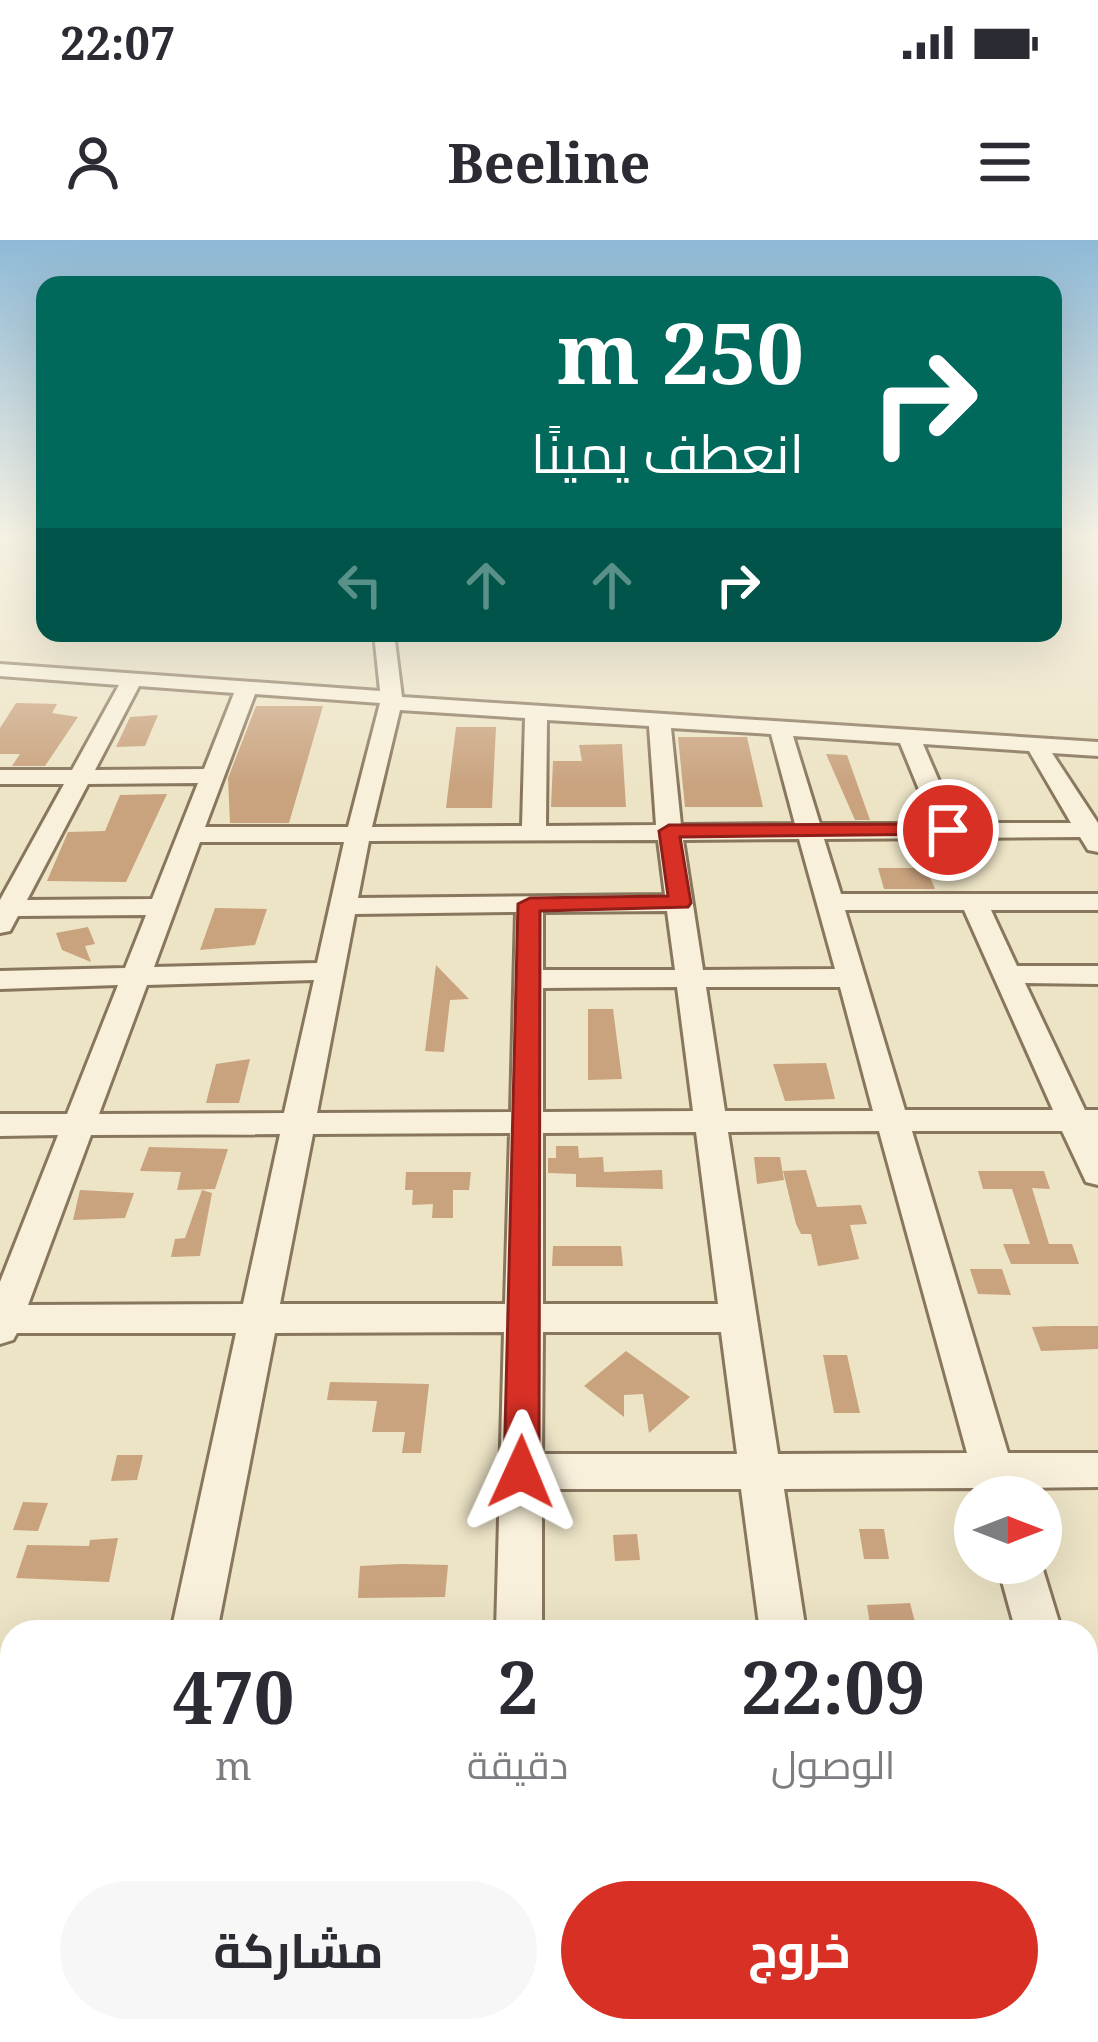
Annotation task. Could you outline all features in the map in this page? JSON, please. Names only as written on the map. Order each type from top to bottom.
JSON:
[{"type":"street","points":[[197,1620],[358,834],[391,700],[385,642]]},
{"type":"street","points":[[0,698],[9,671],[1098,749]]},
{"type":"street","points":[[3,913],[132,679]]},
{"type":"street","points":[[247,687],[2,1322],[260,1316],[740,1318]]},
{"type":"street","points":[[534,831],[536,712]]},
{"type":"street","points":[[658,720],[669,831],[781,1620]]},
{"type":"street","points":[[780,728],[897,1123],[994,1476]]},
{"type":"street","points":[[909,737],[948,830]]},
{"type":"street","points":[[1036,746],[1095,835]]},
{"type":"street","points":[[0,777],[212,776]]},
{"type":"street","points":[[190,836],[809,830],[1095,835]]},
{"type":"street","points":[[830,902],[1098,902]]},
{"type":"street","points":[[974,902],[1086,1120],[1098,1174]]},
{"type":"street","points":[[345,906],[680,903]]},
{"type":"street","points":[[519,1620],[530,904]]},
{"type":"street","points":[[3,913],[163,907]]},
{"type":"street","points":[[0,980],[332,971]]},
{"type":"street","points":[[1007,974],[1098,975]]},
{"type":"street","points":[[529,979],[851,979]]},
{"type":"street","points":[[0,1125],[1086,1120]]},
{"type":"street","points":[[1054,1476],[1098,1470]]},
{"type":"street","points":[[521,1472],[761,1472],[954,1482]]},
{"type":"street","points":[[1025,1584],[1036,1620]]},
{"type":"building","points":[[16,703],[57,704],[52,713],[78,717],[45,766],[12,766],[20,754],[0,754],[0,728]]},
{"type":"building","points":[[256,706],[323,706],[289,823],[230,823],[228,778]]},
{"type":"building","points":[[158,715],[145,746],[116,747],[130,717]]},
{"type":"building","points":[[456,727],[496,727],[492,808],[446,808]]},
{"type":"building","points":[[678,737],[747,737],[763,807],[685,807]]},
{"type":"building","points":[[622,744],[626,807],[551,807],[553,761],[582,761],[579,745]]},
{"type":"building","points":[[826,754],[847,755],[870,820],[855,820]]},
{"type":"building","points":[[167,794],[126,882],[47,881],[68,832],[105,831],[120,795]]},
{"type":"building","points":[[878,868],[926,868],[935,889],[884,889]]},
{"type":"building","points":[[215,908],[267,909],[255,945],[200,950]]},
{"type":"building","points":[[88,927],[95,944],[85,946],[91,962],[62,950],[56,933]]},
{"type":"building","points":[[436,965],[469,999],[450,1000],[444,1052],[425,1051]]},
{"type":"building","points":[[588,1009],[613,1009],[622,1079],[588,1080]]},
{"type":"building","points":[[250,1059],[239,1103],[206,1103],[216,1064]]},
{"type":"building","points":[[826,1063],[835,1099],[785,1101],[773,1064]]},
{"type":"building","points":[[556,1146],[578,1146],[579,1158],[603,1157],[604,1172],[662,1170],[663,1189],[576,1187],[576,1174],[548,1173],[548,1158],[556,1158]]},
{"type":"building","points":[[149,1147],[228,1149],[215,1189],[177,1190],[181,1172],[140,1171]]},
{"type":"building","points":[[754,1157],[780,1157],[784,1180],[757,1184]]},
{"type":"building","points":[[806,1170],[817,1207],[861,1205],[867,1224],[850,1225],[859,1259],[818,1266],[811,1234],[801,1234],[796,1224],[783,1171]]},
{"type":"building","points":[[978,1171],[1044,1171],[1050,1189],[1032,1188],[1049,1244],[1072,1244],[1079,1264],[1011,1264],[1003,1244],[1030,1244],[1012,1189],[983,1189]]},
{"type":"building","points":[[406,1172],[471,1172],[469,1190],[453,1190],[453,1218],[432,1218],[433,1204],[412,1205],[413,1190],[405,1190]]},
{"type":"building","points":[[80,1190],[134,1193],[125,1218],[73,1220]]},
{"type":"building","points":[[202,1190],[212,1193],[200,1256],[171,1257],[175,1239],[185,1238]]},
{"type":"building","points":[[553,1246],[621,1246],[623,1266],[552,1266]]},
{"type":"building","points":[[970,1269],[1002,1269],[1011,1295],[978,1294]]},
{"type":"building","points":[[1098,1326],[1098,1349],[1041,1351],[1032,1327]]},
{"type":"building","points":[[626,1351],[690,1397],[649,1433],[643,1394],[624,1395],[624,1417],[584,1386]]},
{"type":"building","points":[[823,1355],[847,1355],[860,1413],[834,1413]]},
{"type":"building","points":[[330,1382],[429,1384],[421,1453],[402,1453],[405,1432],[372,1432],[377,1401],[327,1400]]},
{"type":"building","points":[[117,1455],[143,1455],[137,1480],[111,1481]]},
{"type":"building","points":[[23,1502],[48,1503],[38,1531],[13,1530]]},
{"type":"building","points":[[859,1529],[884,1529],[889,1559],[864,1559]]},
{"type":"building","points":[[637,1534],[640,1560],[615,1561],[613,1535]]},
{"type":"building","points":[[118,1538],[109,1582],[16,1578],[27,1545],[89,1546],[90,1540]]},
{"type":"building","points":[[448,1565],[445,1597],[358,1598],[360,1566]]},
{"type":"building","points":[[910,1603],[914,1620],[869,1620],[867,1605]]},
{"type":"route","points":[[521,1472],[530,904],[680,903],[669,831],[948,830]]}]
